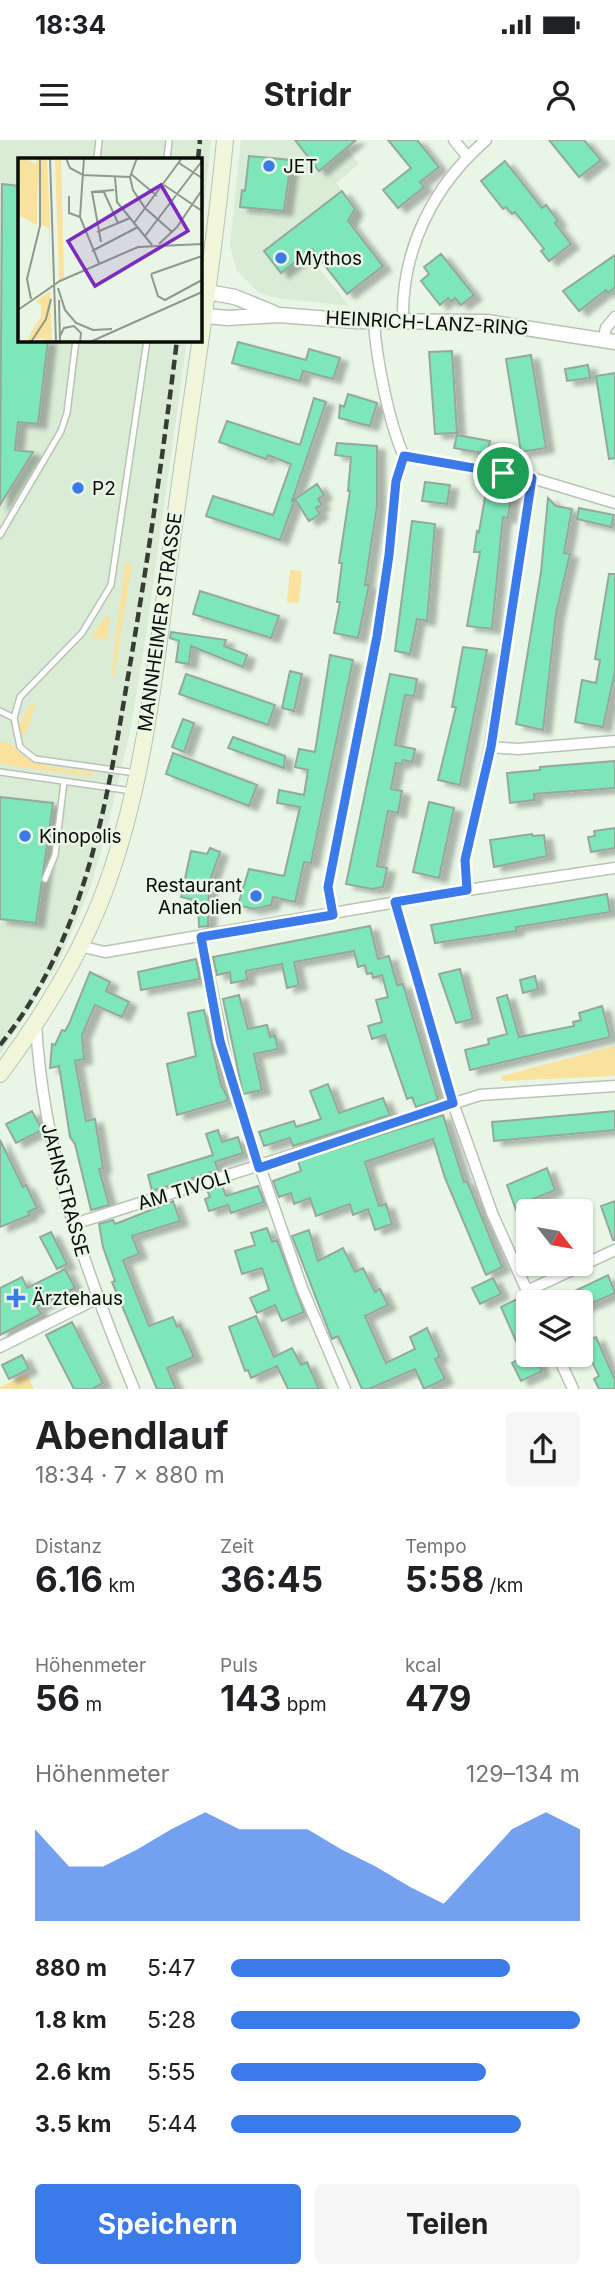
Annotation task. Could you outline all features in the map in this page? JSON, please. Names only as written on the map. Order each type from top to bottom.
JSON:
[{"type":"main road","name":"MANNHEIMER STRASSE","points":[[0,1074],[36,1024],[79,946],[108,881],[132,791],[156,663],[206,316],[225,140]]},
{"type":"street","points":[[454,140],[467,156]]},
{"type":"street","points":[[403,321],[403,293],[423,222],[436,196],[467,156],[486,140]]},
{"type":"street","name":"HEINRICH-LANZ-RING","points":[[208,292],[234,298],[279,315]]},
{"type":"street","name":"HEINRICH-LANZ-RING","points":[[206,316],[228,318],[279,315],[374,322],[487,323],[609,341]]},
{"type":"street","points":[[609,341],[606,328],[615,317]]},
{"type":"street","points":[[333,915],[328,887],[377,636],[396,481],[404,456],[395,436],[375,344],[374,322]]},
{"type":"street","points":[[404,456],[532,478],[615,503]]},
{"type":"street","points":[[467,890],[465,860],[491,747],[532,478]]},
{"type":"street","points":[[491,747],[518,749],[615,741]]},
{"type":"street","points":[[79,946],[105,953],[467,890],[615,868]]},
{"type":"street","points":[[395,902],[453,1103],[492,1213],[527,1290]]},
{"type":"street","points":[[201,937],[226,1062],[259,1168],[302,1288],[345,1389]]},
{"type":"street","name":"JAHNSTRASSE","points":[[36,1024],[46,1126],[96,1299],[134,1389]]},
{"type":"street","name":"AM TIVOLI","points":[[74,1224],[259,1168],[480,1096],[615,1086]]},
{"type":"street","points":[[529,1290],[615,1250]]},
{"type":"street","points":[[0,1347],[96,1299]]},
{"type":"street","points":[[563,1367],[573,1389]]},
{"type":"lane","points":[[97,158],[99,140]]},
{"type":"lane","points":[[167,158],[169,140]]},
{"type":"lane","points":[[0,535],[61,431],[67,413],[76,341]]},
{"type":"lane","points":[[136,773],[35,759],[20,747],[14,718],[20,697],[82,633],[111,585],[146,341]]},
{"type":"lane","points":[[0,711],[14,718]]},
{"type":"lane","points":[[0,772],[132,791]]},
{"type":"lane","points":[[45,879],[55,855],[64,782]]},
{"type":"shaded area","points":[[0,140],[211,140],[201,237],[201,158],[18,158],[18,341],[187,341],[146,636],[130,731],[105,838],[90,888],[57,966],[0,1055]]},
{"type":"shaded area","points":[[241,140],[341,140],[359,164],[336,183],[365,221],[314,262],[349,306],[277,298],[259,293],[237,271],[230,245]]},
{"type":"shaded area","points":[[125,563],[131,564],[131,570],[114,676],[111,676]]},
{"type":"shaded area","points":[[290,570],[302,571],[299,603],[287,602]]},
{"type":"shaded area","points":[[106,616],[110,618],[107,639],[91,637]]},
{"type":"shaded area","points":[[31,703],[36,703],[26,733],[21,734],[19,725]]},
{"type":"shaded area","points":[[0,742],[11,744],[38,763],[92,772],[92,777],[6,765],[0,762]]},
{"type":"shaded area","points":[[615,1046],[615,1076],[503,1081],[501,1076]]},
{"type":"shaded area","points":[[27,1374],[34,1389],[0,1389],[0,1387]]},
{"type":"building","points":[[295,140],[356,140],[319,171]]},
{"type":"building","points":[[388,140],[417,140],[439,167],[420,182],[424,187],[398,208],[383,190],[411,168]]},
{"type":"building","points":[[549,140],[584,140],[601,160],[579,177]]},
{"type":"building","points":[[249,156],[291,160],[284,211],[240,207],[242,190],[245,191]]},
{"type":"building","points":[[505,161],[542,208],[546,205],[558,221],[555,223],[571,244],[549,261],[541,251],[544,249],[515,212],[512,214],[506,207],[503,209],[481,181]]},
{"type":"building","points":[[2,184],[18,186],[18,341],[48,341],[38,424],[18,422],[15,450],[33,452],[0,505]]},
{"type":"building","points":[[342,191],[355,209],[348,221],[383,266],[347,294],[312,249],[281,273],[264,251]]},
{"type":"building","points":[[441,254],[474,295],[461,305],[455,298],[451,302],[448,298],[440,305],[421,281],[429,274],[424,267]]},
{"type":"building","points":[[615,255],[615,287],[608,293],[606,290],[579,311],[563,291]]},
{"type":"building","points":[[238,342],[306,360],[309,349],[340,358],[333,379],[303,371],[300,381],[232,363]]},
{"type":"building","points":[[452,351],[457,433],[435,434],[429,352]]},
{"type":"building","points":[[531,355],[546,448],[521,452],[506,359]]},
{"type":"building","points":[[588,365],[590,378],[567,381],[565,369]]},
{"type":"building","points":[[615,373],[615,458],[609,459],[596,376]]},
{"type":"building","points":[[348,394],[377,403],[370,426],[339,418],[340,405],[344,407]]},
{"type":"building","points":[[314,398],[326,402],[292,501],[317,484],[324,495],[318,499],[322,505],[316,508],[320,514],[309,521],[295,499],[280,540],[206,516],[213,496],[273,515],[291,464],[268,455],[266,459],[219,442],[227,421],[300,445]]},
{"type":"building","points":[[457,435],[490,441],[487,454],[454,448]]},
{"type":"building","points":[[337,443],[377,446],[377,506],[365,585],[369,585],[358,638],[334,633],[340,602],[337,602],[342,563],[339,563],[350,491],[351,457],[335,455]]},
{"type":"building","points":[[425,482],[450,485],[447,504],[422,501]]},
{"type":"building","points":[[487,486],[510,491],[511,498],[508,518],[503,517],[492,629],[467,626],[480,552],[474,552],[477,531],[479,532]]},
{"type":"building","points":[[548,498],[556,506],[572,509],[564,553],[570,554],[556,614],[543,730],[516,724],[541,572]]},
{"type":"building","points":[[579,508],[614,515],[611,527],[577,519]]},
{"type":"building","points":[[412,521],[435,524],[427,621],[417,619],[410,654],[395,651]]},
{"type":"building","points":[[609,574],[615,574],[615,671],[603,727],[575,722],[582,680],[596,683],[600,660],[595,659]]},
{"type":"building","points":[[200,591],[279,616],[271,638],[193,614]]},
{"type":"building","points":[[171,632],[226,640],[224,646],[247,655],[243,667],[191,646],[189,664],[176,662],[179,641],[170,638]]},
{"type":"building","points":[[463,647],[487,650],[460,785],[438,780],[456,707],[452,707]]},
{"type":"building","points":[[330,655],[353,660],[311,863],[304,862],[295,902],[273,897],[271,905],[254,909],[238,905],[249,869],[284,876],[300,807],[277,803],[279,790],[304,795],[308,770],[295,767],[299,749],[315,752]]},
{"type":"building","points":[[290,671],[302,674],[294,711],[282,708]]},
{"type":"building","points":[[186,674],[275,705],[268,725],[179,694]]},
{"type":"building","points":[[390,674],[417,679],[414,696],[405,695],[395,745],[415,749],[412,762],[403,760],[402,764],[396,763],[391,789],[402,791],[398,813],[388,811],[377,866],[387,868],[383,887],[372,889],[346,884]]},
{"type":"building","points":[[183,719],[194,723],[184,752],[172,747]]},
{"type":"building","points":[[233,737],[285,756],[284,768],[228,748]]},
{"type":"building","points":[[173,753],[257,785],[249,806],[166,774]]},
{"type":"building","points":[[615,761],[615,788],[534,794],[534,800],[510,803],[507,773],[540,770],[540,767]]},
{"type":"building","name":"Kinopolis","points":[[0,797],[53,803],[36,923],[0,919]]},
{"type":"building","points":[[429,802],[454,808],[439,878],[413,872]]},
{"type":"building","points":[[615,828],[615,848],[591,852],[588,837],[595,836],[594,831]]},
{"type":"building","points":[[532,834],[544,835],[547,856],[494,867],[490,840]]},
{"type":"building","points":[[210,848],[220,852],[209,883],[208,926],[199,927],[198,901],[181,897],[191,851],[207,854]]},
{"type":"building","points":[[607,894],[610,912],[516,927],[516,931],[435,943],[431,925]]},
{"type":"building","points":[[370,926],[378,959],[389,956],[397,985],[403,984],[438,1100],[416,1107],[412,1097],[407,1099],[385,1035],[372,1039],[368,1026],[382,1022],[376,1000],[388,997],[382,975],[373,978],[372,973],[367,974],[365,965],[358,967],[354,951],[294,962],[299,985],[287,988],[282,964],[246,971],[247,980],[231,983],[230,972],[217,975],[213,957]]},
{"type":"building","points":[[196,959],[200,979],[141,990],[138,972]]},
{"type":"building","points":[[460,969],[473,1019],[456,1023],[439,974]]},
{"type":"building","points":[[90,972],[110,982],[106,991],[129,1002],[122,1017],[95,1005],[82,1035],[84,1059],[75,1061],[86,1121],[95,1119],[103,1168],[99,1169],[109,1205],[91,1210],[75,1144],[70,1137],[59,1066],[50,1068],[52,1044],[55,1045],[62,1030],[65,1031],[69,1024]]},
{"type":"building","points":[[535,976],[538,989],[523,993],[520,980]]},
{"type":"building","points":[[239,995],[248,1029],[267,1025],[270,1037],[275,1036],[278,1049],[254,1054],[262,1090],[243,1094],[223,999]]},
{"type":"building","points":[[507,995],[519,1037],[574,1026],[573,1022],[581,1020],[579,1013],[602,1006],[610,1037],[470,1070],[465,1050],[489,1044],[488,1039],[507,1034],[497,998]]},
{"type":"building","points":[[204,1010],[221,1085],[228,1098],[226,1101],[177,1115],[167,1064],[196,1056],[188,1013]]},
{"type":"building","points":[[328,1084],[339,1113],[383,1098],[390,1115],[293,1146],[290,1138],[264,1146],[259,1132],[294,1121],[296,1127],[321,1119],[310,1091]]},
{"type":"building","points":[[32,1111],[42,1130],[16,1143],[6,1124]]},
{"type":"building","points":[[615,1111],[615,1130],[494,1141],[492,1122]]},
{"type":"building","points":[[443,1115],[464,1182],[467,1181],[502,1267],[486,1275],[445,1178],[433,1139],[365,1162],[379,1206],[386,1204],[392,1224],[375,1230],[368,1209],[353,1215],[350,1204],[316,1216],[310,1198],[294,1204],[291,1193],[279,1197],[273,1181],[301,1171],[298,1161]]},
{"type":"building","points":[[218,1130],[222,1142],[238,1137],[243,1153],[215,1162],[218,1170],[152,1191],[148,1175],[213,1155],[206,1134]]},
{"type":"building","points":[[0,1140],[23,1187],[26,1185],[37,1208],[28,1212],[30,1215],[0,1227]]},
{"type":"building","points":[[547,1168],[555,1190],[533,1199],[516,1199],[516,1210],[507,1185]]},
{"type":"building","points":[[222,1185],[226,1196],[258,1186],[264,1202],[231,1213],[228,1205],[209,1211],[205,1199],[210,1197],[207,1190]]},
{"type":"building","points":[[173,1201],[180,1221],[132,1236],[139,1254],[123,1260],[149,1326],[173,1317],[177,1327],[180,1325],[194,1357],[167,1368],[176,1389],[157,1389],[112,1282],[115,1281],[103,1247],[99,1224],[113,1220],[115,1224]]},
{"type":"building","points":[[615,1201],[615,1240],[613,1240],[601,1206]]},
{"type":"building","points":[[267,1228],[272,1242],[277,1240],[304,1312],[282,1321],[275,1305],[257,1313],[250,1298],[269,1290],[262,1268],[242,1274],[235,1251],[255,1245],[251,1233]]},
{"type":"building","points":[[309,1230],[318,1261],[343,1248],[355,1272],[363,1268],[375,1292],[380,1289],[388,1305],[365,1316],[386,1363],[415,1349],[410,1337],[427,1328],[440,1357],[435,1359],[445,1379],[424,1389],[415,1369],[369,1389],[362,1389],[338,1336],[332,1339],[292,1236]]},
{"type":"building","points":[[51,1232],[67,1264],[57,1269],[40,1237]]},
{"type":"building","name":"Ärztehaus","points":[[65,1269],[75,1288],[37,1307],[41,1314],[0,1335],[0,1288],[22,1277],[27,1288]]},
{"type":"building","points":[[608,1275],[615,1293],[593,1303],[593,1290],[577,1290]]},
{"type":"building","points":[[493,1278],[501,1294],[480,1304],[472,1288]]},
{"type":"building","points":[[516,1300],[516,1341],[501,1307]]},
{"type":"building","points":[[256,1316],[274,1357],[292,1348],[301,1365],[307,1362],[319,1389],[288,1389],[277,1366],[251,1378],[248,1370],[245,1371],[229,1327]]},
{"type":"building","points":[[72,1322],[103,1383],[92,1389],[74,1389],[46,1335]]},
{"type":"building","points":[[596,1337],[615,1380],[615,1389],[599,1389],[594,1379],[599,1376],[593,1364],[593,1338]]},
{"type":"building","points":[[22,1355],[29,1369],[9,1379],[2,1365]]},
{"type":"building","points":[[516,1361],[516,1367],[540,1367],[542,1371],[521,1381],[512,1363]]},
{"type":"railway","points":[[198,158],[200,140]]},
{"type":"railway","points":[[0,1045],[30,1002],[55,957],[74,910],[103,811],[144,579],[177,341]]},
{"type":"place","name":"JET","points":[[269,166]]},
{"type":"place","name":"Mythos","points":[[281,258]]},
{"type":"place","name":"P2","points":[[78,488]]},
{"type":"place","name":"Kinopolis","points":[[25,836]]},
{"type":"place","name":"Restaurant Anatolien","points":[[256,896]]},
{"type":"place","name":"Ärztehaus","points":[[16,1298]]},
{"type":"route","points":[[404,456],[503,473],[532,478],[491,747],[465,860],[467,890],[395,902],[453,1103],[259,1168],[220,1041],[201,937],[333,915],[328,887],[377,636],[396,481],[404,456]]}]
